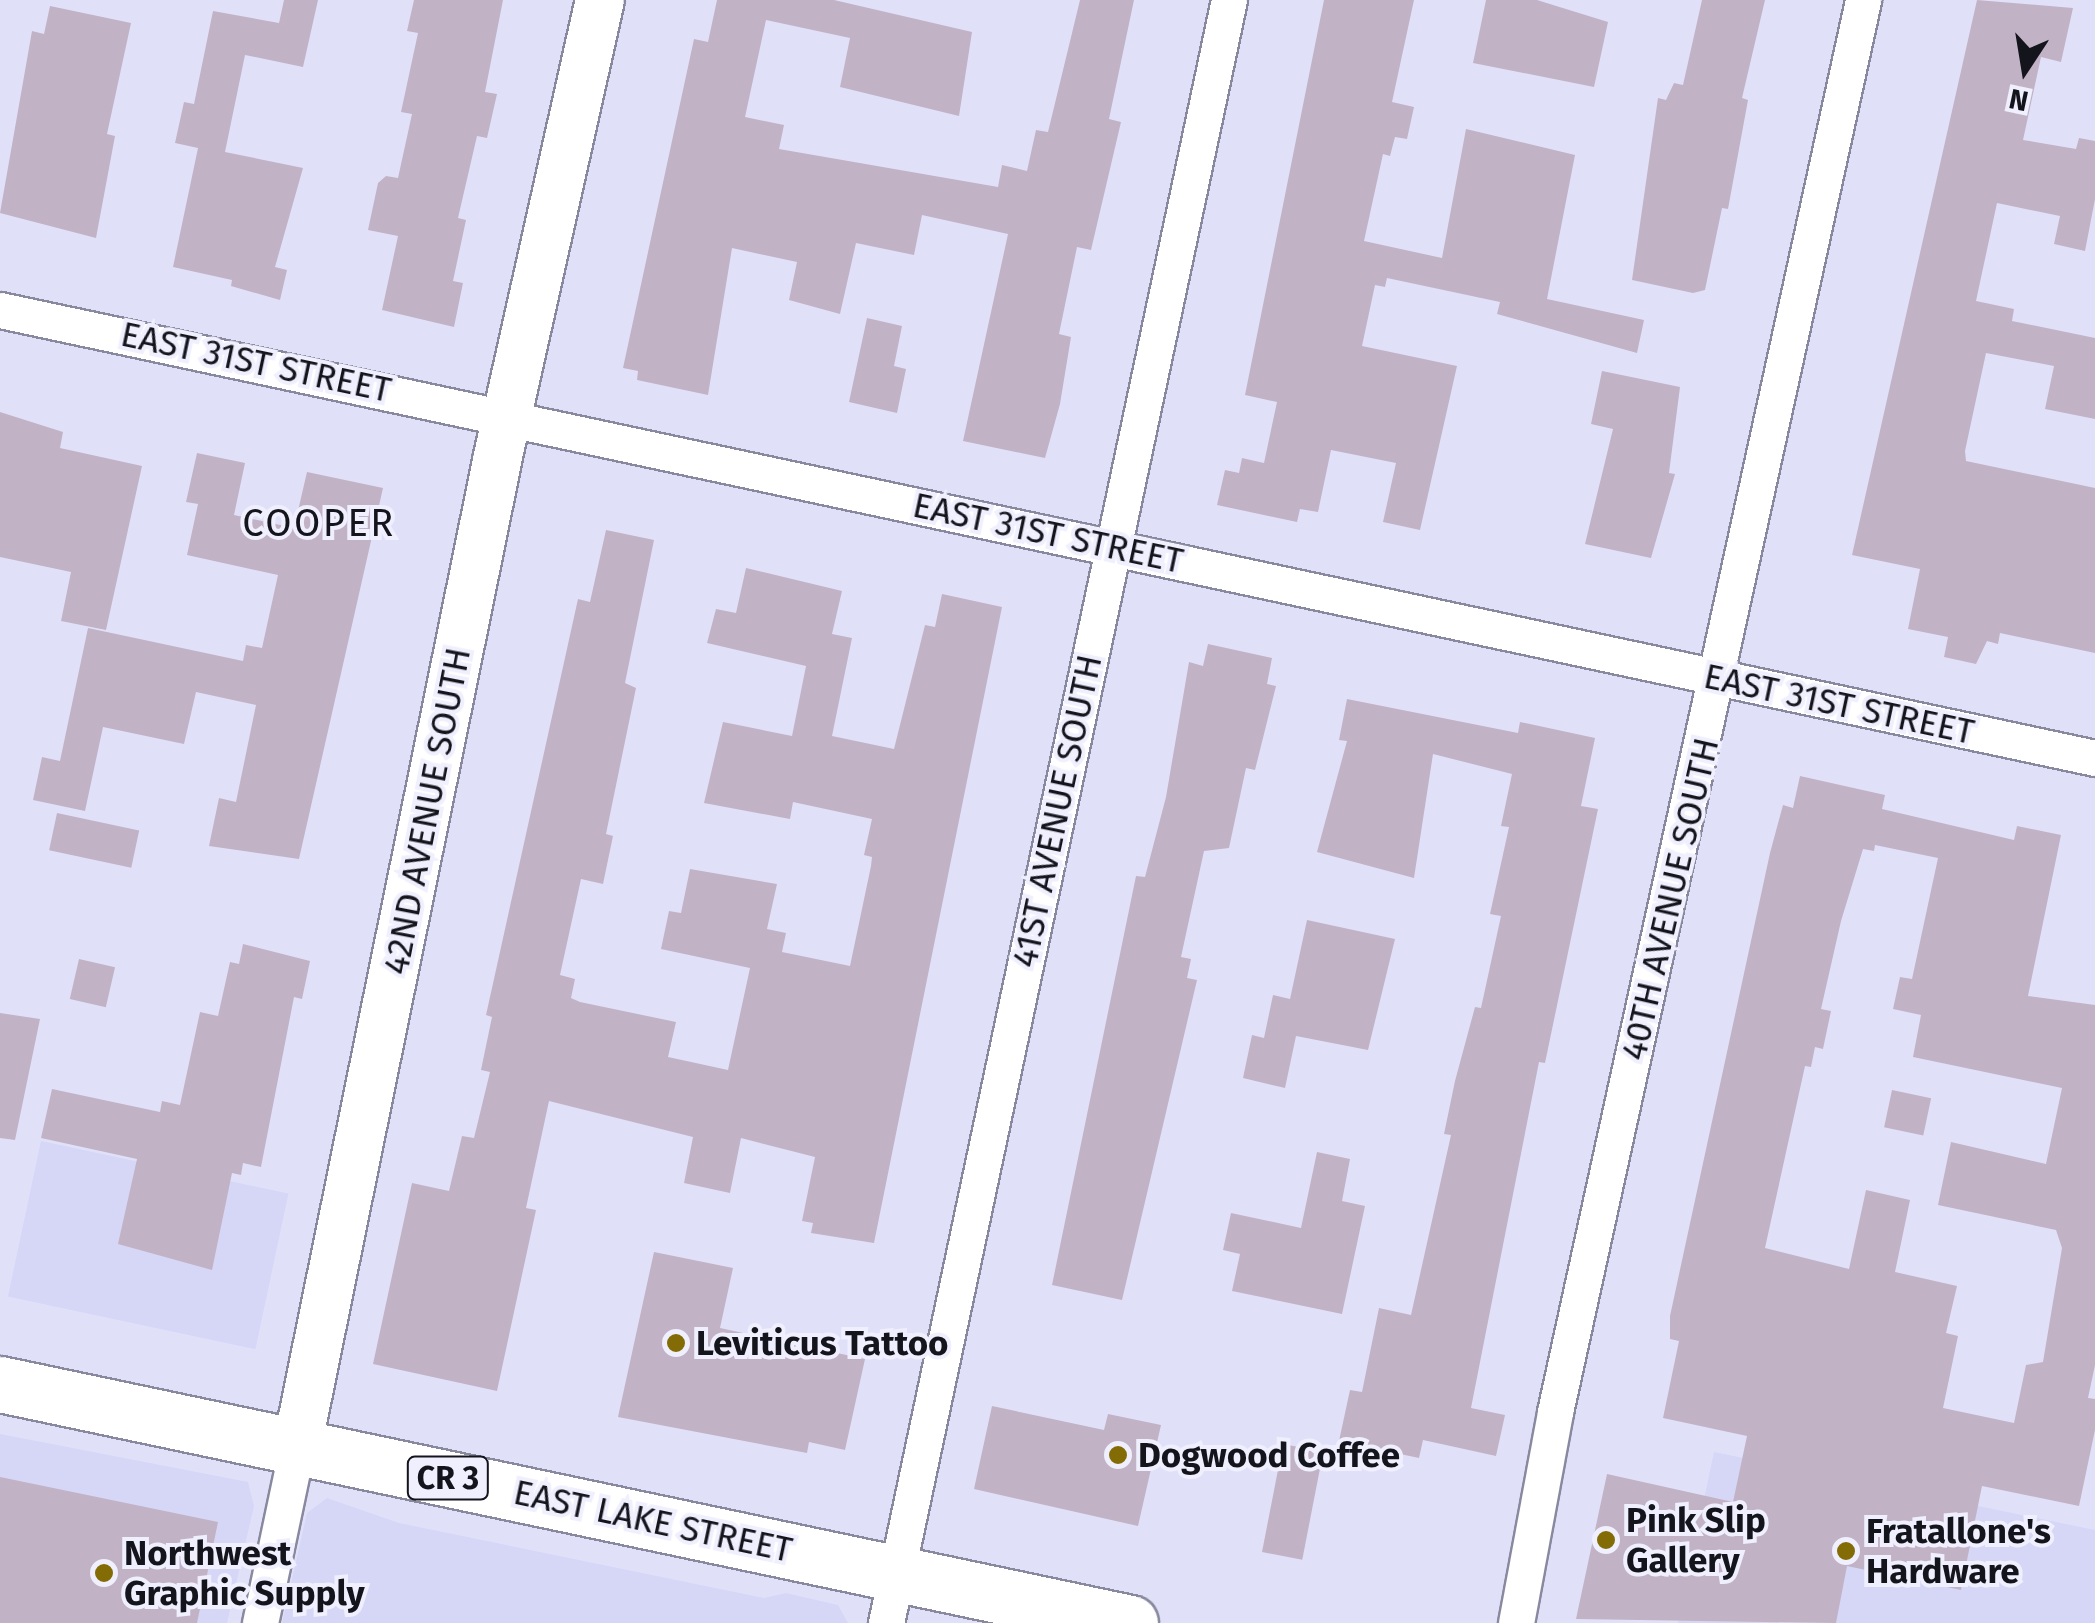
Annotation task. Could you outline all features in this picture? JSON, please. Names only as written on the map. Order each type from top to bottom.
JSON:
[{"type":"main road","name":"EAST LAKE STREET","points":[[0,1384],[297,1447],[891,1598],[1130,1623]]},
{"type":"street","name":"42ND AVENUE SOUTH","points":[[260,1623],[509,416],[600,0]]},
{"type":"street","name":"41ST AVENUE SOUTH","points":[[891,1598],[1229,0]]},
{"type":"street","name":"40TH AVENUE SOUTH","points":[[1516,1623],[1555,1412],[1863,0]]},
{"type":"street","name":"EAST 31ST STREET","points":[[0,310],[2095,758]]},
{"type":"shaded area","points":[[41,1141],[288,1194],[255,1349],[8,1297]]},
{"type":"shaded area","name":"Northwest Graphic Supply","points":[[0,1434],[248,1482],[254,1506],[227,1623],[0,1623]]},
{"type":"shaded area","points":[[1714,1452],[2095,1530],[2095,1623],[1678,1623]]},
{"type":"shaded area","points":[[327,1498],[399,1523],[764,1598],[786,1593],[838,1605],[848,1623],[282,1623],[307,1513]]},
{"type":"building","points":[[284,0],[318,0],[303,67],[245,55],[225,152],[303,168],[275,267],[287,270],[280,300],[231,286],[232,280],[173,267],[198,148],[175,143],[184,102],[194,104],[213,11],[279,23]]},
{"type":"building","points":[[414,0],[503,0],[485,92],[497,94],[487,138],[477,136],[458,218],[466,220],[453,281],[463,283],[454,327],[382,310],[398,236],[368,230],[378,183],[386,176],[398,178],[412,114],[401,112],[418,33],[407,31]]},
{"type":"building","points":[[717,0],[834,0],[972,32],[959,116],[840,87],[850,38],[766,20],[745,117],[784,125],[779,149],[998,187],[1002,165],[1027,171],[1036,130],[1048,132],[1080,0],[1134,0],[1109,119],[1121,122],[1091,250],[1077,247],[1059,334],[1071,337],[1060,404],[1045,458],[963,441],[1008,234],[922,215],[914,255],[856,243],[840,314],[789,300],[797,262],[732,248],[708,395],[637,380],[638,371],[623,368],[694,39],[708,42]]},
{"type":"building","points":[[1324,0],[1414,0],[1392,102],[1414,107],[1407,139],[1395,137],[1390,156],[1383,154],[1364,241],[1442,258],[1466,129],[1575,155],[1547,299],[1644,320],[1637,353],[1497,314],[1500,302],[1387,278],[1385,287],[1375,285],[1362,346],[1457,366],[1420,530],[1383,522],[1396,463],[1331,450],[1318,512],[1300,509],[1297,522],[1217,505],[1225,470],[1239,473],[1242,458],[1264,463],[1277,402],[1245,395]]},
{"type":"building","points":[[1486,0],[1537,0],[1608,22],[1594,87],[1473,63]]},
{"type":"building","points":[[1702,0],[1765,0],[1742,98],[1748,100],[1728,209],[1722,208],[1705,290],[1693,293],[1632,280],[1658,98],[1666,100],[1674,83],[1683,85]]},
{"type":"building","points":[[1977,0],[2073,8],[2061,62],[2041,57],[2023,140],[2076,149],[2079,138],[2095,141],[2095,199],[2085,251],[2054,244],[2060,216],[1997,203],[1976,301],[2014,309],[2012,321],[2095,338],[2095,419],[2045,409],[2054,366],[1986,353],[1965,451],[1966,461],[2095,488],[2095,653],[2000,633],[1998,644],[1987,641],[1976,664],[1944,657],[1948,637],[1908,629],[1920,569],[1852,555]]},
{"type":"building","points":[[50,6],[131,23],[107,134],[115,136],[96,238],[0,213],[32,31],[44,34]]},
{"type":"building","points":[[867,318],[902,326],[894,366],[906,369],[897,413],[849,402]]},
{"type":"building","points":[[1602,371],[1680,387],[1669,473],[1675,474],[1651,558],[1585,544],[1613,429],[1591,424]]},
{"type":"building","points":[[0,412],[63,432],[60,448],[142,466],[106,630],[61,621],[71,572],[0,557]]},
{"type":"building","points":[[197,453],[245,463],[234,515],[294,528],[307,472],[383,488],[299,859],[209,846],[219,798],[236,802],[256,705],[196,692],[184,744],[103,727],[85,811],[33,800],[42,757],[60,761],[88,628],[243,661],[246,645],[262,648],[278,575],[187,555],[198,504],[186,502]]},
{"type":"building","points":[[606,530],[654,540],[625,683],[636,688],[606,834],[613,836],[603,884],[581,879],[560,975],[575,979],[571,998],[580,1002],[676,1022],[668,1057],[728,1070],[750,968],[661,949],[669,911],[681,913],[690,869],[777,884],[767,929],[786,933],[782,952],[850,966],[871,866],[872,857],[864,855],[872,819],[793,802],[790,819],[704,803],[723,722],[792,736],[806,666],[707,643],[716,609],[736,613],[746,568],[842,591],[832,634],[852,638],[832,736],[894,749],[925,625],[935,627],[942,594],[1002,607],[874,1243],[811,1233],[813,1223],[802,1221],[815,1157],[741,1138],[730,1193],[684,1183],[693,1137],[549,1101],[526,1208],[536,1210],[497,1391],[373,1364],[412,1183],[449,1191],[462,1136],[474,1138],[490,1072],[481,1070],[492,1017],[486,1015],[578,599],[590,602]]},
{"type":"building","points":[[1208,644],[1272,658],[1267,684],[1276,686],[1255,770],[1246,768],[1229,848],[1204,851],[1181,957],[1191,959],[1187,978],[1197,980],[1122,1300],[1052,1285],[1136,876],[1145,877],[1166,797],[1189,662],[1203,666]]},
{"type":"building","points":[[1347,699],[1518,733],[1520,722],[1595,738],[1581,806],[1598,809],[1545,1063],[1539,1062],[1471,1408],[1505,1415],[1496,1456],[1423,1440],[1419,1458],[1339,1441],[1350,1390],[1362,1392],[1379,1308],[1411,1315],[1451,1135],[1444,1134],[1455,1081],[1475,1007],[1481,1008],[1501,916],[1490,914],[1509,827],[1501,826],[1512,774],[1433,754],[1414,878],[1317,852],[1347,741],[1339,740]]},
{"type":"building","points":[[1800,776],[1885,795],[1882,809],[2014,840],[2017,826],[2061,835],[2028,996],[2095,1005],[2095,1365],[2088,1398],[2095,1399],[2095,1430],[2079,1506],[1982,1486],[1961,1590],[1847,1566],[1836,1623],[1576,1619],[1607,1474],[1733,1502],[1747,1436],[1663,1418],[1679,1341],[1670,1339],[1670,1316],[1770,853],[1783,805],[1793,808]],"holes":[[[1875,845],[1938,858],[1912,979],[1900,977],[1893,1009],[1921,1015],[1913,1057],[2062,1088],[2046,1164],[1951,1142],[1938,1205],[2056,1230],[2062,1248],[2043,1362],[2026,1365],[2014,1423],[1943,1408],[1958,1336],[1946,1333],[1957,1286],[1895,1272],[1910,1200],[1866,1190],[1849,1269],[1765,1248],[1805,1066],[1811,1067],[1815,1047],[1823,1049],[1831,1011],[1821,1009],[1863,849],[1874,851]]]},
{"type":"building","points":[[57,813],[139,830],[131,868],[49,850]]},
{"type":"building","points":[[1307,920],[1395,939],[1368,1050],[1296,1036],[1285,1088],[1243,1078],[1252,1035],[1264,1038],[1273,995],[1290,999]]},
{"type":"building","points":[[243,944],[310,961],[302,999],[294,997],[261,1167],[243,1163],[241,1175],[232,1173],[212,1270],[118,1244],[137,1159],[41,1138],[52,1089],[160,1112],[162,1101],[180,1105],[200,1012],[218,1016],[230,962],[239,964]]},
{"type":"building","points":[[79,959],[115,967],[106,1007],[70,999]]},
{"type":"building","points":[[0,1013],[40,1019],[15,1140],[0,1138]]},
{"type":"building","points":[[1892,1090],[1931,1098],[1923,1135],[1884,1127]]},
{"type":"building","points":[[1317,1152],[1350,1159],[1342,1201],[1365,1206],[1342,1314],[1232,1291],[1240,1254],[1223,1250],[1231,1213],[1301,1228]]},
{"type":"building","points":[[654,1252],[733,1268],[720,1328],[865,1359],[845,1450],[809,1442],[807,1453],[618,1417]]},
{"type":"building","points":[[992,1406],[1104,1430],[1108,1414],[1161,1425],[1138,1526],[974,1489]]},
{"type":"building","points":[[1283,1444],[1323,1452],[1302,1560],[1262,1552]]},
{"type":"building","name":"Northwest Graphic Supply","points":[[0,1477],[218,1522],[197,1623],[0,1623]]},
{"type":"place","name":"Leviticus Tattoo","points":[[676,1343]]},
{"type":"place","name":"Dogwood Coffee","points":[[1118,1455]]},
{"type":"place","name":"Pink Slip Gallery","points":[[1606,1540]]},
{"type":"place","name":"Fratallone's Hardware","points":[[1846,1551]]},
{"type":"place","name":"Northwest Graphic Supply","points":[[104,1573]]},
{"type":"district","name":"COOPER","points":[[319,524]]}]
